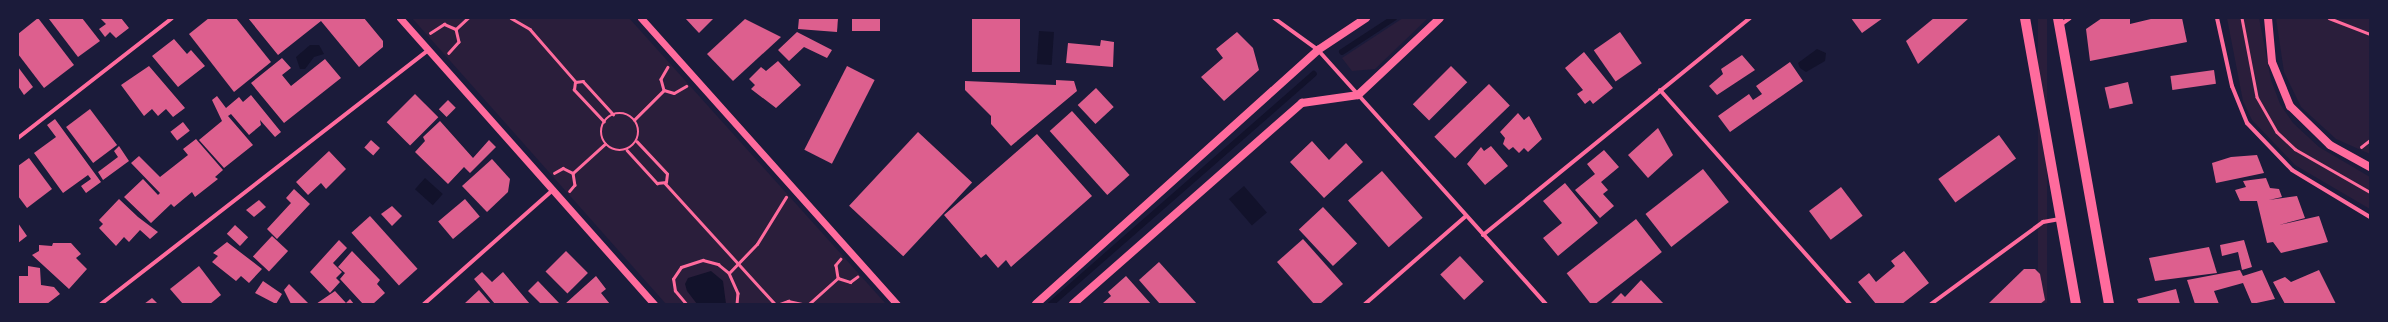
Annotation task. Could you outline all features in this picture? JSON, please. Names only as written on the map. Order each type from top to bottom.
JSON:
[{"type":"main road","points":[[1036,304],[1318,50],[1366,18]]},
{"type":"main road","points":[[1073,304],[1302,103],[1358,95],[1440,18]]},
{"type":"main road","points":[[2025,18],[2076,304]]},
{"type":"main road","points":[[2268,18],[2272,62],[2290,106],[2330,145],[2370,167]]},
{"type":"main road","points":[[2059,22],[2109,304]]},
{"type":"street","points":[[18,138],[172,18]]},
{"type":"street","points":[[400,18],[654,304]]},
{"type":"street","points":[[641,18],[897,304]]},
{"type":"street","points":[[1274,18],[1318,50],[1546,304]]},
{"type":"street","points":[[1483,235],[1750,18]]},
{"type":"street","points":[[2059,22],[2070,18]]},
{"type":"street","points":[[2217,18],[2232,86],[2252,128],[2292,170],[2370,217]]},
{"type":"street","points":[[101,304],[429,50]]},
{"type":"street","points":[[1660,90],[1850,304]]},
{"type":"street","points":[[424,304],[553,190]]},
{"type":"street","points":[[1365,304],[1466,216]]},
{"type":"street","points":[[1931,304],[2043,222],[2061,219]]},
{"type":"path","points":[[456,29],[468,18]]},
{"type":"path","points":[[511,18],[530,29],[576,82]]},
{"type":"path","points":[[2329,18],[2370,34]]},
{"type":"path","points":[[428,36],[444,24],[456,29]]},
{"type":"path","points":[[447,55],[459,42],[456,29]]},
{"type":"path","points":[[664,90],[661,79],[669,67]]},
{"type":"path","points":[[576,82],[583,81],[613,114]]},
{"type":"path","points":[[576,82],[574,90],[604,122]]},
{"type":"path","points":[[664,90],[674,93],[686,86]]},
{"type":"path","points":[[634,120],[664,90]]},
{"type":"path","points":[[613,114],[625,114],[634,120],[638,128],[636,142],[627,150],[615,151],[606,144],[601,136],[604,122],[613,114]]},
{"type":"path","points":[[2359,148],[2370,140]]},
{"type":"path","points":[[636,142],[667,174],[665,183]]},
{"type":"path","points":[[573,173],[606,144]]},
{"type":"path","points":[[627,150],[657,183],[665,183],[775,304]]},
{"type":"path","points":[[553,174],[563,168],[573,173]]},
{"type":"path","points":[[568,193],[575,185],[573,173]]},
{"type":"path","points":[[729,273],[773,222],[786,197]]},
{"type":"path","points":[[838,278],[836,265],[842,259]]},
{"type":"path","points":[[686,304],[675,291],[673,279],[681,267],[703,260],[718,264],[729,273],[738,293],[737,304]]},
{"type":"path","points":[[838,278],[850,282],[858,276]]},
{"type":"path","points":[[809,304],[838,278]]},
{"type":"path","points":[[780,304],[788,301],[802,304]]},
{"type":"shaded area","points":[[412,18],[629,18],[886,304],[666,304]]},
{"type":"shaded area","points":[[1403,18],[1428,18],[1375,69],[1352,71],[1342,58]]},
{"type":"shaded area","points":[[2038,18],[2047,18],[2047,304],[2038,304]]},
{"type":"shaded area","points":[[2227,18],[2259,18],[2271,80],[2280,104],[2293,123],[2319,147],[2370,177],[2370,209],[2295,165],[2252,120],[2243,101]]},
{"type":"shaded area","points":[[2276,18],[2370,18],[2370,154],[2336,139],[2301,107],[2284,72]]},
{"type":"shaded area","points":[[1039,31],[1054,32],[1052,65],[1037,64]]},
{"type":"shaded area","points":[[310,45],[319,45],[324,54],[314,57],[305,69],[300,69],[296,57]]},
{"type":"shaded area","points":[[1817,49],[1826,53],[1825,61],[1806,72],[1800,68],[1798,63]]},
{"type":"shaded area","points":[[425,178],[443,194],[433,205],[415,189]]},
{"type":"shaded area","points":[[1244,186],[1267,212],[1252,226],[1229,199]]},
{"type":"shaded area","points":[[711,271],[723,281],[726,304],[697,304],[687,291],[685,284],[688,278]]},
{"type":"building","points":[[38,18],[74,65],[44,88],[18,54],[18,34]]},
{"type":"building","points":[[82,18],[100,41],[78,57],[49,19]]},
{"type":"building","points":[[100,18],[121,18],[129,28],[116,38],[110,32],[105,37],[99,29],[106,24]]},
{"type":"building","points":[[209,18],[236,18],[271,62],[234,92],[189,34]]},
{"type":"building","points":[[248,18],[364,18],[383,41],[383,47],[359,67],[321,21],[278,55]]},
{"type":"building","points":[[685,18],[714,18],[699,33]]},
{"type":"building","points":[[799,18],[838,18],[837,32],[798,29]]},
{"type":"building","points":[[852,18],[880,18],[880,31],[852,31]]},
{"type":"building","points":[[972,18],[1020,18],[1020,72],[972,72]]},
{"type":"building","points":[[1851,18],[1883,18],[1862,33]]},
{"type":"building","points":[[1934,18],[1969,18],[1918,64],[1906,41]]},
{"type":"building","points":[[2102,18],[2130,18],[2130,24],[2155,18],[2182,18],[2187,42],[2090,61],[2086,29]]},
{"type":"building","points":[[745,19],[781,37],[733,81],[707,54]]},
{"type":"building","points":[[797,32],[832,50],[827,58],[804,47],[789,61],[778,50]]},
{"type":"building","points":[[1237,32],[1253,48],[1259,70],[1224,101],[1201,77],[1223,58],[1216,49]]},
{"type":"building","points":[[1620,32],[1642,63],[1616,81],[1594,50]]},
{"type":"building","points":[[174,39],[187,54],[191,50],[205,66],[178,87],[152,56]]},
{"type":"building","points":[[1101,40],[1114,42],[1113,67],[1066,63],[1068,43],[1100,46]]},
{"type":"building","points":[[1584,52],[1613,88],[1593,104],[1590,100],[1585,104],[1577,94],[1583,90],[1565,68]]},
{"type":"building","points":[[1742,55],[1755,70],[1717,95],[1709,86],[1723,74],[1721,69]]},
{"type":"building","points":[[282,58],[291,68],[282,75],[291,86],[325,59],[341,78],[284,123],[251,83]]},
{"type":"building","points":[[778,61],[801,85],[776,108],[751,89],[755,85],[749,79],[761,67],[766,71]]},
{"type":"building","points":[[1790,62],[1803,81],[1730,132],[1718,116],[1749,94],[1753,100],[1762,94],[1756,86]]},
{"type":"building","points":[[149,66],[185,108],[173,117],[166,109],[158,116],[152,109],[144,116],[121,85]]},
{"type":"building","points":[[847,66],[875,80],[832,164],[804,150]]},
{"type":"building","points":[[1451,66],[1467,82],[1429,120],[1413,104]]},
{"type":"building","points":[[18,67],[33,87],[24,95],[18,86]]},
{"type":"building","points":[[2214,70],[2216,84],[2172,90],[2170,76]]},
{"type":"building","points":[[1056,80],[1074,81],[1077,91],[1011,146],[991,124],[991,116],[965,90],[965,81],[1056,85]]},
{"type":"building","points":[[2128,82],[2133,103],[2110,109],[2105,87]]},
{"type":"building","points":[[1489,84],[1510,106],[1455,158],[1434,137]]},
{"type":"building","points":[[1096,88],[1114,107],[1095,124],[1078,105]]},
{"type":"building","points":[[415,94],[438,117],[410,146],[387,122]]},
{"type":"building","points":[[251,95],[281,132],[275,137],[260,120],[261,125],[249,135],[231,114],[228,116],[253,145],[224,168],[199,140],[222,121],[212,100],[217,96],[226,108],[239,97],[243,102]]},
{"type":"building","points":[[448,100],[456,108],[447,117],[439,109]]},
{"type":"building","points":[[90,109],[117,145],[93,163],[66,127]]},
{"type":"building","points":[[1072,111],[1130,175],[1107,195],[1050,131]]},
{"type":"building","points":[[1518,113],[1524,120],[1529,116],[1542,139],[1528,152],[1524,148],[1519,153],[1513,147],[1509,150],[1503,144],[1505,138],[1500,132]]},
{"type":"building","points":[[55,119],[101,182],[86,193],[81,186],[91,179],[88,175],[63,193],[34,153],[56,137],[47,125]]},
{"type":"building","points":[[440,121],[473,158],[489,140],[496,147],[470,173],[464,167],[448,184],[415,152],[425,141],[423,137]]},
{"type":"building","points":[[183,122],[190,131],[177,141],[170,132]]},
{"type":"building","points":[[1658,128],[1673,155],[1648,178],[1628,155]]},
{"type":"building","points":[[918,132],[972,182],[903,256],[849,206]]},
{"type":"building","points":[[1037,134],[1092,196],[1011,267],[1006,260],[998,268],[986,254],[981,258],[944,215]]},
{"type":"building","points":[[1999,135],[2016,158],[1955,203],[1938,179]]},
{"type":"building","points":[[196,139],[223,170],[215,177],[218,179],[195,197],[192,192],[174,207],[171,204],[151,223],[124,197],[143,179],[158,195],[160,193],[131,163],[139,156],[160,177],[188,155],[183,149]]},
{"type":"building","points":[[371,140],[380,148],[373,155],[364,147]]},
{"type":"building","points":[[1312,141],[1329,160],[1346,143],[1363,162],[1324,198],[1290,162]]},
{"type":"building","points":[[119,146],[129,161],[103,180],[98,172],[118,157],[114,151]]},
{"type":"building","points":[[1491,146],[1508,166],[1485,185],[1467,164],[1481,147],[1484,151]]},
{"type":"building","points":[[1604,150],[1619,167],[1601,182],[1608,190],[1603,194],[1614,206],[1600,218],[1575,190],[1595,174],[1587,164]]},
{"type":"building","points":[[329,151],[346,169],[326,189],[321,183],[308,195],[296,182]]},
{"type":"building","points":[[2257,155],[2264,173],[2216,183],[2212,163],[2231,157]]},
{"type":"building","points":[[29,158],[52,189],[27,208],[18,196],[18,166]]},
{"type":"building","points":[[492,159],[510,179],[508,192],[487,212],[462,186]]},
{"type":"building","points":[[1703,169],[1729,202],[1671,247],[1645,214]]},
{"type":"building","points":[[1382,171],[1423,218],[1389,247],[1348,201]]},
{"type":"building","points":[[2266,178],[2270,188],[2279,189],[2282,197],[2269,200],[2297,196],[2305,218],[2279,225],[2319,216],[2328,242],[2281,253],[2273,242],[2267,243],[2257,201],[2240,201],[2235,190],[2246,187],[2243,181]]},
{"type":"building","points":[[1565,183],[1598,223],[1558,256],[1543,238],[1562,223],[1543,201]]},
{"type":"building","points":[[1841,187],[1863,216],[1831,240],[1809,211]]},
{"type":"building","points":[[294,189],[310,204],[277,239],[267,229],[291,203],[286,198]]},
{"type":"building","points":[[119,199],[138,217],[158,232],[150,239],[140,230],[129,242],[124,237],[116,246],[99,228],[103,224],[99,220]]},
{"type":"building","points":[[465,199],[480,217],[453,239],[438,221]]},
{"type":"building","points":[[259,200],[266,207],[254,217],[246,210]]},
{"type":"building","points":[[392,206],[402,216],[392,226],[381,214]]},
{"type":"building","points":[[1323,207],[1357,244],[1333,266],[1299,230]]},
{"type":"building","points":[[370,216],[418,269],[399,285],[351,233]]},
{"type":"building","points":[[1636,219],[1662,252],[1595,304],[1591,304],[1567,273]]},
{"type":"building","points":[[18,223],[27,236],[18,243]]},
{"type":"building","points":[[235,225],[248,237],[240,246],[227,234]]},
{"type":"building","points":[[272,236],[288,251],[269,271],[253,256]]},
{"type":"building","points":[[1303,239],[1343,284],[1320,304],[1314,304],[1277,262]]},
{"type":"building","points":[[339,240],[347,248],[333,263],[342,272],[336,278],[340,282],[330,293],[310,272]]},
{"type":"building","points":[[2244,240],[2252,267],[2242,270],[2238,252],[2222,256],[2220,245]]},
{"type":"building","points":[[227,242],[262,269],[249,283],[241,276],[236,281],[212,262],[218,256],[213,253]]},
{"type":"building","points":[[53,243],[71,243],[81,254],[76,258],[87,269],[69,289],[32,255],[39,251],[39,245],[52,246]]},
{"type":"building","points":[[2209,247],[2217,273],[2155,281],[2149,258]]},
{"type":"building","points":[[352,251],[380,280],[377,284],[385,293],[373,304],[363,304],[340,279],[345,273],[338,267]]},
{"type":"building","points":[[566,251],[588,273],[567,293],[545,272]]},
{"type":"building","points":[[1904,251],[1929,283],[1902,304],[1876,304],[1858,282],[1869,273],[1876,282],[1895,266],[1891,261]]},
{"type":"building","points":[[1460,256],[1484,282],[1464,300],[1440,274]]},
{"type":"building","points":[[1159,262],[1197,304],[1160,304],[1139,280]]},
{"type":"building","points":[[28,266],[40,268],[41,285],[54,287],[60,294],[47,304],[18,304],[18,276],[28,276]]},
{"type":"building","points":[[199,266],[221,295],[210,304],[183,304],[170,289]]},
{"type":"building","points":[[2024,269],[2035,269],[2040,274],[2045,300],[2040,304],[1988,304]]},
{"type":"building","points":[[2240,270],[2243,276],[2262,270],[2275,299],[2252,304],[2243,283],[2214,291],[2219,304],[2195,304],[2187,280]]},
{"type":"building","points":[[2319,270],[2336,304],[2285,304],[2273,282],[2285,277],[2291,282]]},
{"type":"building","points":[[482,272],[492,282],[503,272],[530,304],[495,304],[474,279]]},
{"type":"building","points":[[596,276],[606,289],[601,293],[610,304],[565,304]]},
{"type":"building","points":[[1126,276],[1151,304],[1103,303],[1111,296],[1108,292]]},
{"type":"building","points":[[1641,280],[1664,304],[1610,304],[1621,293],[1625,297]]},
{"type":"building","points":[[263,281],[282,294],[276,304],[255,293]]},
{"type":"building","points":[[538,281],[560,304],[541,304],[528,291]]},
{"type":"building","points":[[289,284],[308,303],[307,304],[291,304],[284,290]]},
{"type":"building","points":[[2176,289],[2180,304],[2139,304],[2137,299]]},
{"type":"building","points":[[479,290],[491,304],[464,304]]},
{"type":"building","points":[[335,291],[346,303],[350,299],[354,304],[316,304]]},
{"type":"building","points":[[152,298],[158,304],[144,304]]},
{"type":"waterway","points":[[1342,52],[1394,18]]},
{"type":"waterway","points":[[1051,304],[1314,74]]}]
